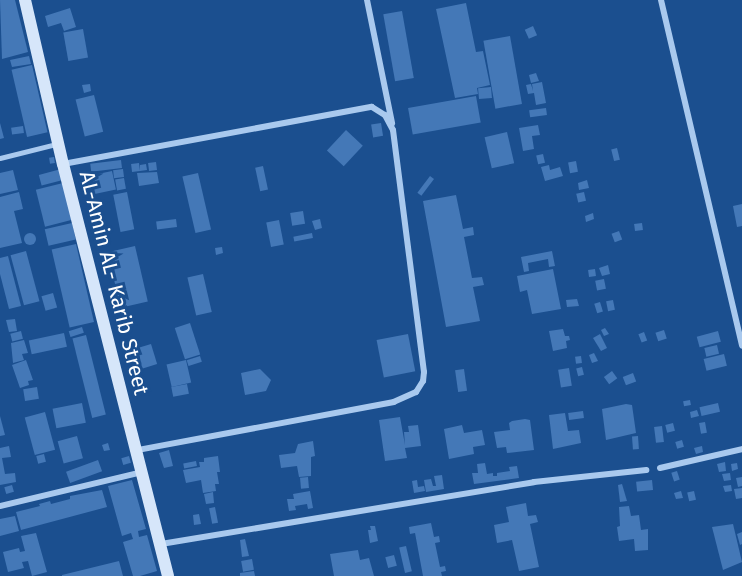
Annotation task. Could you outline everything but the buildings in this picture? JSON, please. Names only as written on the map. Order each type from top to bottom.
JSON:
[{"type":"street","name":"AL-Amin AL- Karib Street","points":[[25,0],[63,164],[138,450],[168,576]]},
{"type":"street","points":[[138,450],[394,402],[416,392],[423,381],[424,372],[393,130],[367,0]]},
{"type":"street","points":[[661,0],[742,346]]},
{"type":"street","points":[[63,164],[372,107],[385,116],[393,130]]},
{"type":"street","points":[[660,468],[742,449]]},
{"type":"street","points":[[161,544],[534,482],[645,470]]},
{"type":"street","points":[[0,506],[143,471]]},
{"type":"lane","points":[[0,158],[58,143]]}]
